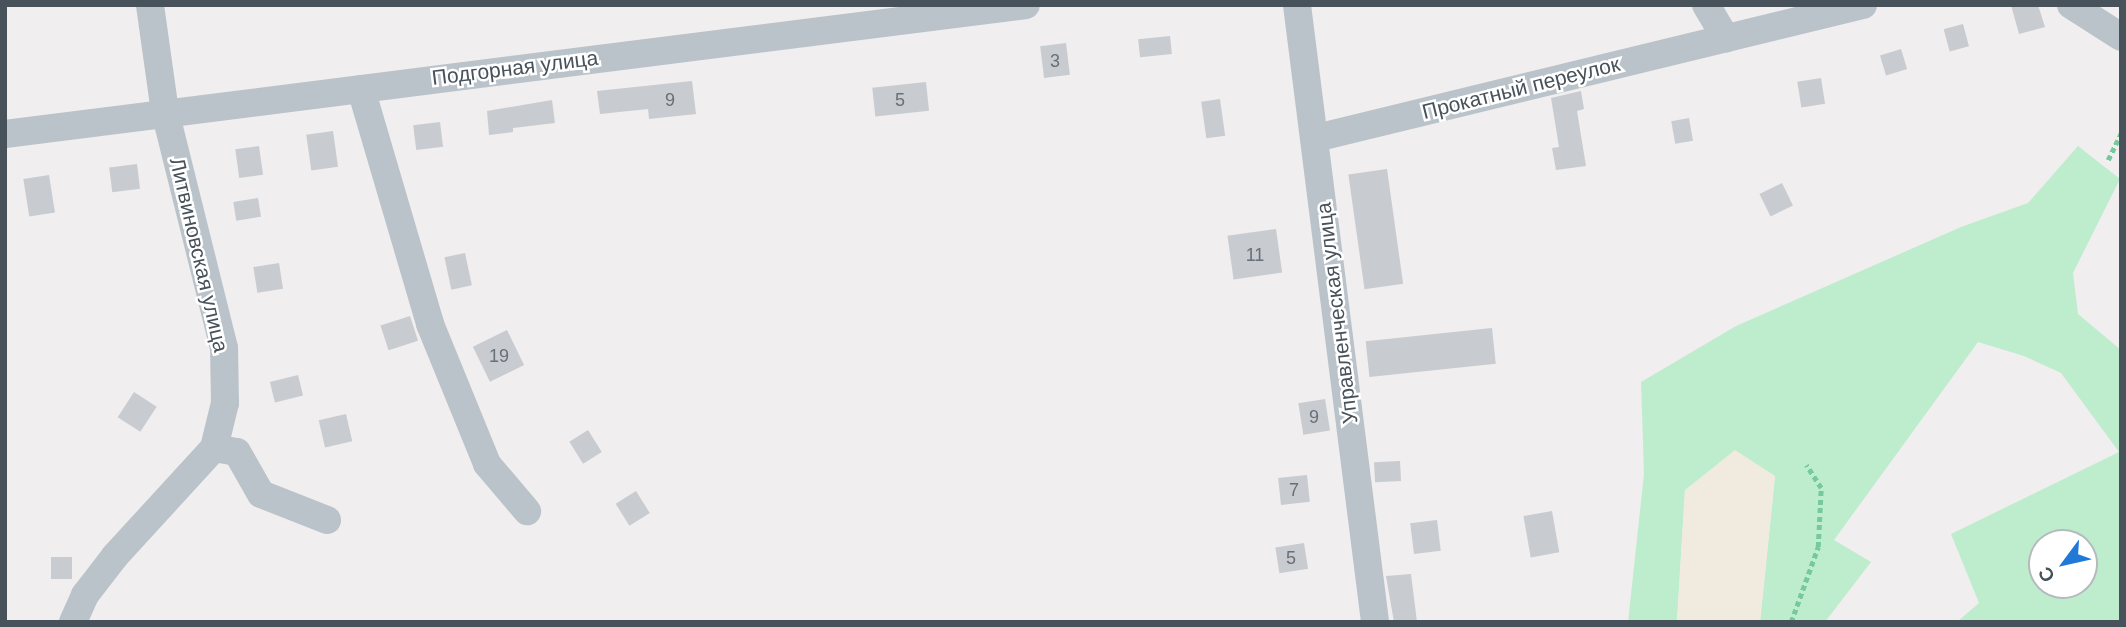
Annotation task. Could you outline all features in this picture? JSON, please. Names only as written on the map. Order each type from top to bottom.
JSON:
[{"type":"street","name":"Литвиновская улица","points":[[73,622],[85,595],[115,556],[214,448],[225,403],[224,348],[165,112],[150,5]]},
{"type":"street","name":"Подгорная улица","points":[[5,134],[1026,5]]},
{"type":"street","name":"Управленческая улица","points":[[1297,5],[1316,138],[1375,622]]},
{"type":"street","points":[[1706,5],[1726,38]]},
{"type":"street","name":"Прокатный переулок","points":[[1316,138],[1863,5]]},
{"type":"street","points":[[2071,5],[2121,37]]},
{"type":"street","points":[[361,89],[430,324],[487,464],[527,510]]},
{"type":"street","points":[[214,448],[237,452],[261,494],[327,520]]},
{"type":"path","points":[[2108,160],[2121,133]]},
{"type":"path","points":[[1791,622],[1818,547],[1821,488],[1806,464]]},
{"type":"green space","points":[[2078,146],[2120,179],[2073,273],[2078,314],[2121,350],[2121,622],[1957,622],[1979,603],[1951,534],[2119,452],[2061,373],[2024,356],[1978,342],[1834,540],[1871,562],[1825,622],[1760,622],[1775,476],[1685,490],[1677,620],[1628,622],[1644,474],[1641,382],[1736,326],[1961,227],[2028,203]]},
{"type":"sand","points":[[1735,450],[1775,476],[1760,622],[1677,622],[1685,490]]},
{"type":"building","points":[[2011,5],[2038,5],[2045,27],[2019,34]]},
{"type":"building","points":[[1963,24],[1969,46],[1950,51],[1944,29]]},
{"type":"building","points":[[1170,36],[1172,54],[1140,57],[1138,39]]},
{"type":"building","points":[[1066,43],[1070,75],[1044,78],[1040,46]]},
{"type":"building","points":[[1901,49],[1907,69],[1886,76],[1880,55]]},
{"type":"building","points":[[1821,78],[1825,104],[1801,107],[1797,82]]},
{"type":"building","points":[[692,81],[696,114],[649,119],[648,109],[600,114],[597,91]]},
{"type":"building","points":[[926,82],[929,111],[875,116],[872,88]]},
{"type":"building","points":[[1581,91],[1584,109],[1577,111],[1586,166],[1556,170],[1552,148],[1559,147],[1551,98]]},
{"type":"building","points":[[1220,99],[1225,136],[1206,138],[1201,102]]},
{"type":"building","points":[[552,100],[555,123],[513,128],[513,132],[489,135],[487,111]]},
{"type":"building","points":[[1689,118],[1693,141],[1675,144],[1671,121]]},
{"type":"building","points":[[440,122],[443,147],[416,150],[413,125]]},
{"type":"building","points":[[333,131],[338,167],[311,170],[306,135]]},
{"type":"building","points":[[259,146],[263,175],[239,178],[235,149]]},
{"type":"building","points":[[137,164],[140,189],[112,192],[109,167]]},
{"type":"building","points":[[1387,169],[1403,284],[1365,289],[1348,174]]},
{"type":"building","points":[[49,175],[55,213],[29,217],[23,179]]},
{"type":"building","points":[[1782,183],[1793,205],[1770,216],[1760,194]]},
{"type":"building","points":[[258,198],[261,217],[236,221],[233,202]]},
{"type":"building","points":[[1276,229],[1282,273],[1234,279],[1227,236]]},
{"type":"building","points":[[465,253],[472,285],[451,290],[444,257]]},
{"type":"building","points":[[279,263],[283,289],[257,293],[253,267]]},
{"type":"building","points":[[410,316],[418,341],[389,350],[381,326]]},
{"type":"building","points":[[1492,328],[1496,364],[1369,377],[1366,341]]},
{"type":"building","points":[[507,330],[524,365],[490,382],[473,347]]},
{"type":"building","points":[[298,375],[303,395],[275,402],[270,382]]},
{"type":"building","points":[[134,392],[157,407],[140,432],[118,417]]},
{"type":"building","points":[[1325,399],[1330,431],[1303,435],[1298,403]]},
{"type":"building","points":[[346,414],[352,441],[325,448],[319,420]]},
{"type":"building","points":[[588,430],[602,452],[583,464],[569,442]]},
{"type":"building","points":[[1400,461],[1401,481],[1375,482],[1374,462]]},
{"type":"building","points":[[1307,475],[1310,502],[1281,505],[1278,478]]},
{"type":"building","points":[[636,491],[650,513],[629,526],[616,504]]},
{"type":"building","points":[[1552,511],[1559,552],[1531,557],[1523,516]]},
{"type":"building","points":[[1437,520],[1441,551],[1414,554],[1410,523]]},
{"type":"building","points":[[1304,543],[1308,569],[1279,573],[1275,548]]},
{"type":"building","points":[[51,557],[72,557],[72,579],[51,579]]},
{"type":"building","points":[[1411,574],[1417,622],[1394,622],[1386,576]]}]
